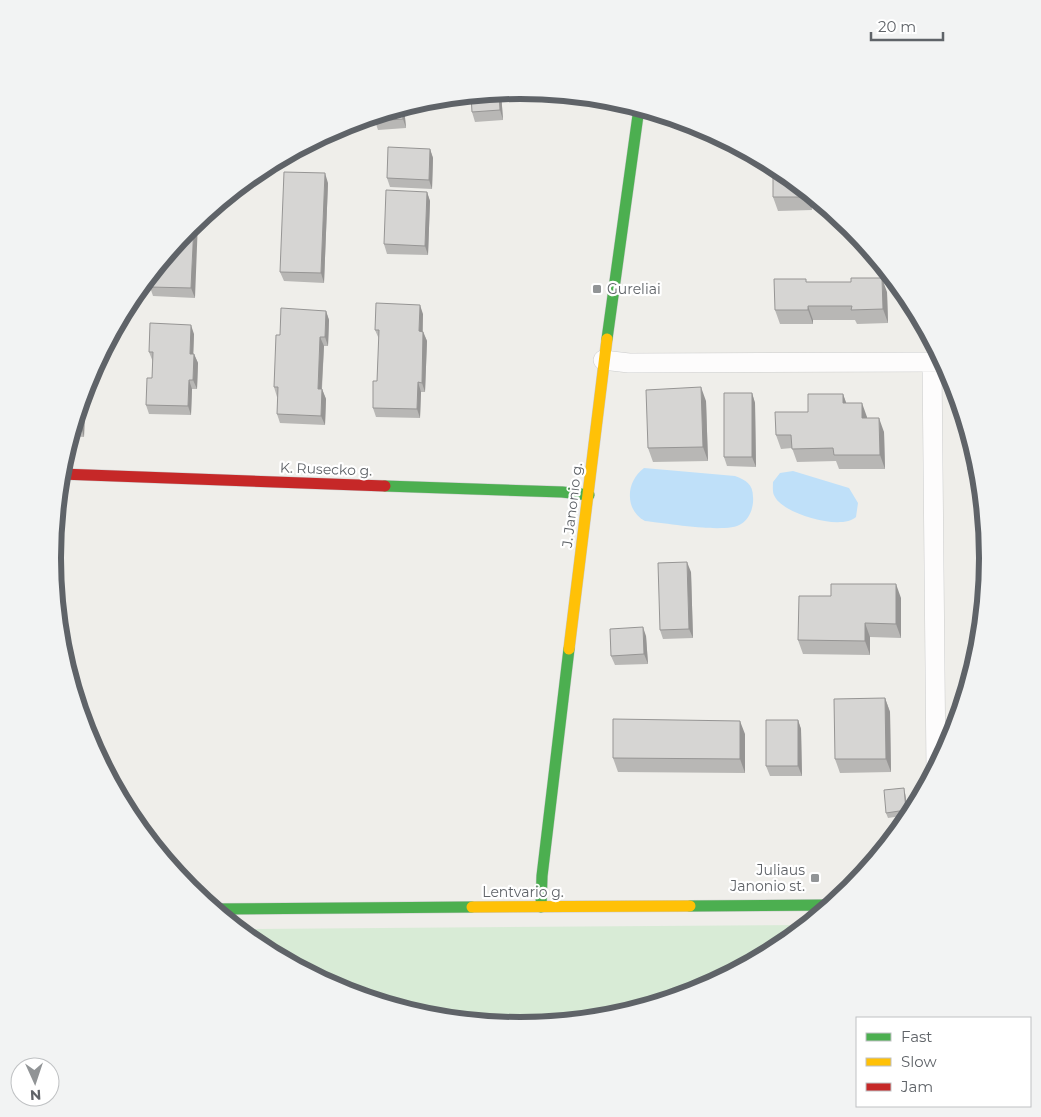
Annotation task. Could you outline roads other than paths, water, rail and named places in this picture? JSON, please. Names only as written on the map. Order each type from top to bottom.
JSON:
[{"type":"street","name":"J. Janonio g.","points":[[541,907],[544,862],[589,495],[603,360],[638,115]]},
{"type":"street","points":[[603,360],[629,363],[935,362]]},
{"type":"street","points":[[936,753],[938,368]]},
{"type":"street","name":"K. Rusecko g.","points":[[69,474],[562,492],[589,495]]},
{"type":"street","name":"Lentvario g.","points":[[225,910],[822,905]]},
{"type":"water","points":[[644,468],[735,476],[746,481],[752,489],[753,501],[751,512],[741,524],[723,528],[695,527],[645,521],[633,510],[630,495],[634,480]]},
{"type":"water","points":[[793,471],[849,488],[858,503],[856,517],[849,521],[838,522],[813,519],[780,503],[773,494],[773,482],[780,473]]},
{"type":"place","name":"Gureliai","points":[[597,289]]},
{"type":"place","name":"Juliaus Janonio st.","points":[[815,878]]}]
